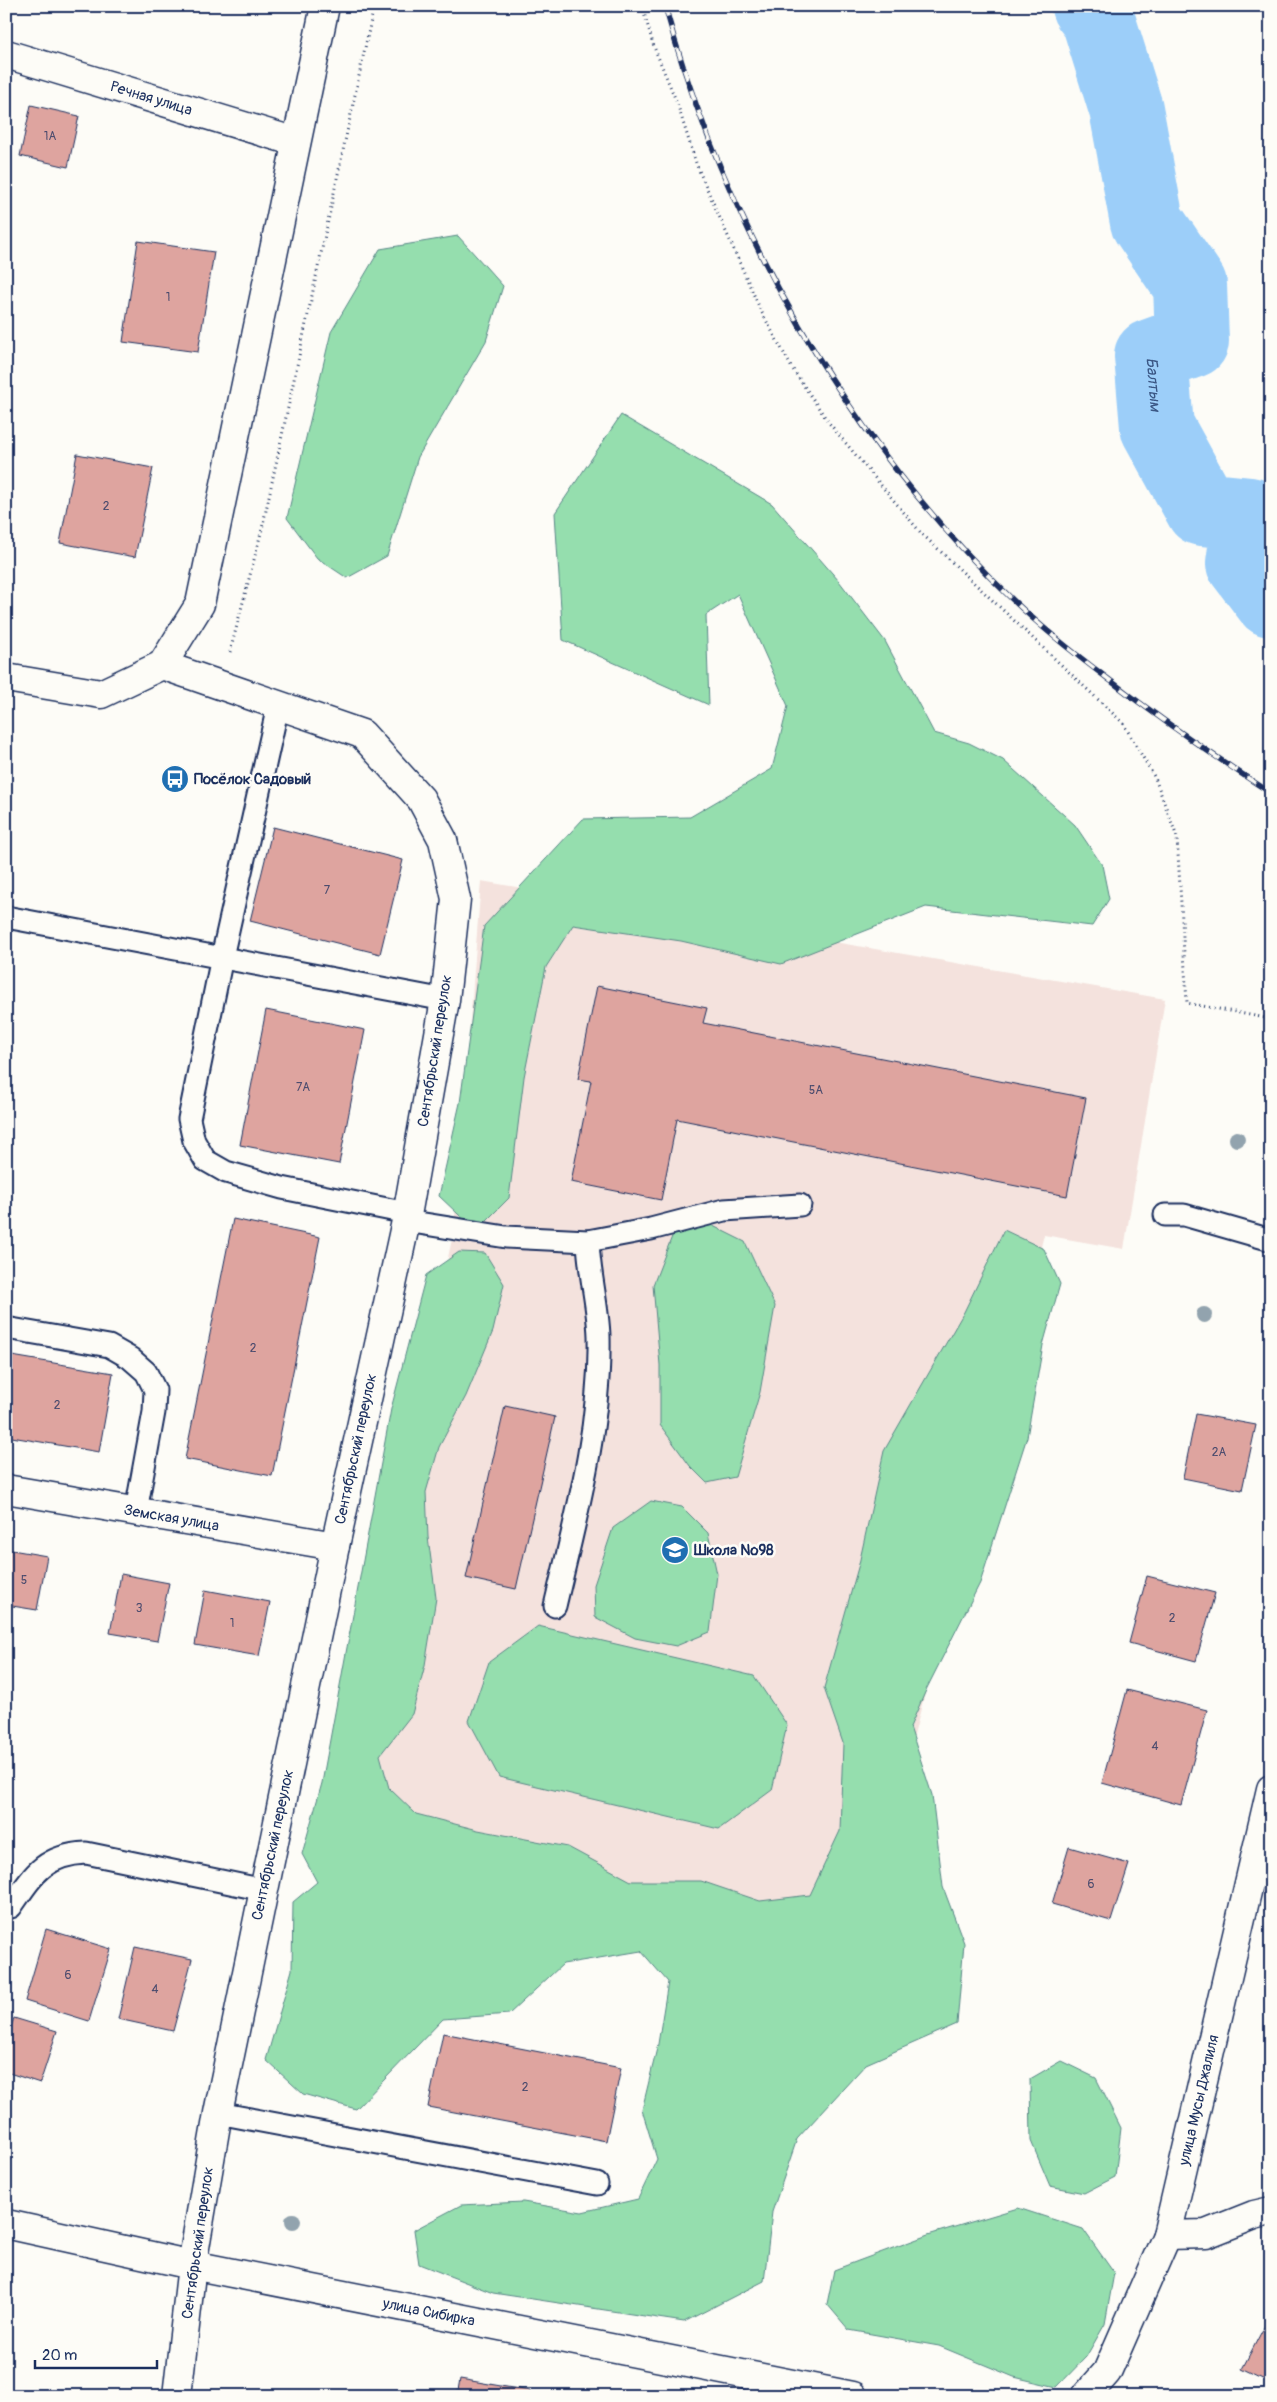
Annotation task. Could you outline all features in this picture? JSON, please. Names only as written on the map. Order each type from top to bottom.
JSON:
[{"type":"street","points":[[6,678],[101,694],[162,666],[200,604],[324,6]]},
{"type":"street","name":"Речная улица","points":[[6,54],[296,142]]},
{"type":"street","name":"Сентябрьский переулок","points":[[162,666],[362,734],[421,799],[443,840],[456,899],[445,1000],[407,1217],[335,1546],[218,2113],[192,2264],[177,2396]]},
{"type":"street","name":"Земская улица","points":[[6,1489],[335,1546]]},
{"type":"street","name":"улица Мусы Джалиля","points":[[1086,2396],[1107,2372],[1167,2235],[1271,1789]]},
{"type":"street","points":[[1167,2235],[1206,2234],[1254,2215],[1271,2211]]},
{"type":"street","name":"улица Сибирка","points":[[6,2224],[192,2264],[853,2396]]},
{"type":"lane","points":[[278,706],[222,957],[189,1119],[194,1141],[205,1160],[226,1172],[282,1188],[407,1217],[506,1237],[588,1241],[651,1229],[724,1210],[800,1205]]},
{"type":"lane","points":[[6,917],[445,1000]]},
{"type":"lane","points":[[1165,1215],[1184,1215],[1271,1240]]},
{"type":"lane","points":[[555,1606],[580,1498],[595,1417],[599,1335],[589,1269],[588,1241]]},
{"type":"lane","points":[[6,1328],[109,1346],[130,1358],[146,1372],[155,1390],[154,1412],[136,1511]]},
{"type":"lane","points":[[11,1907],[34,1872],[66,1854],[86,1854],[264,1890]]},
{"type":"lane","points":[[218,2113],[597,2184]]},
{"type":"path","points":[[221,686],[262,529],[374,6]]},
{"type":"path","points":[[642,6],[654,47],[677,103],[697,166],[757,302],[792,368],[829,423],[921,533],[1123,723],[1155,778],[1177,837],[1187,1003],[1271,1019]]},
{"type":"shaded area","name":"Школа №98","points":[[481,881],[1165,999],[1124,1249],[1044,1235],[857,1955],[325,1851],[454,1229]]},
{"type":"green space","points":[[458,236],[503,286],[486,341],[418,457],[387,556],[347,578],[317,558],[287,518],[331,332],[380,249]]},
{"type":"green space","points":[[621,415],[772,504],[839,581],[885,641],[934,733],[969,743],[1003,760],[1075,825],[1102,865],[1109,899],[1092,926],[926,907],[781,964],[681,941],[573,925],[546,967],[524,1077],[509,1198],[476,1231],[439,1196],[460,1103],[484,926],[583,819],[690,817],[772,769],[788,706],[738,594],[706,615],[709,705],[563,640],[555,513]]},
{"type":"green space","points":[[705,1222],[745,1242],[775,1306],[760,1392],[735,1477],[707,1483],[690,1466],[660,1425],[660,1365],[653,1285],[673,1234]]},
{"type":"green space","points":[[1004,1230],[1044,1249],[1060,1284],[1043,1345],[1027,1437],[980,1583],[927,1688],[910,1727],[932,1795],[943,1887],[964,1943],[957,2024],[866,2064],[797,2139],[772,2212],[764,2281],[684,2322],[493,2293],[419,2264],[414,2230],[461,2205],[523,2202],[582,2212],[638,2199],[657,2159],[642,2110],[658,2044],[668,1982],[641,1951],[563,1964],[509,2014],[443,2019],[356,2109],[303,2094],[266,2060],[292,1970],[293,1902],[317,1882],[302,1854],[322,1783],[391,1409],[426,1275],[459,1252],[485,1253],[504,1284],[493,1331],[466,1396],[439,1447],[426,1492],[428,1537],[436,1598],[425,1665],[412,1714],[380,1755],[389,1788],[416,1814],[478,1830],[568,1847],[631,1881],[701,1881],[760,1901],[810,1895],[840,1831],[843,1743],[824,1688],[859,1564],[884,1451],[964,1312]]},
{"type":"green space","points":[[651,1501],[682,1507],[708,1533],[717,1574],[710,1632],[676,1646],[635,1638],[595,1617],[594,1585],[613,1528]]},
{"type":"green space","points":[[538,1626],[754,1676],[787,1725],[772,1790],[719,1829],[499,1777],[469,1721],[489,1662]]},
{"type":"green space","points":[[1061,2061],[1096,2078],[1121,2128],[1115,2177],[1084,2193],[1050,2186],[1031,2141],[1030,2079]]},
{"type":"green space","points":[[1018,2208],[1083,2229],[1114,2273],[1105,2324],[1086,2357],[1057,2387],[1014,2377],[939,2346],[849,2330],[827,2304],[834,2270],[928,2235]]},
{"type":"building","points":[[31,105],[79,116],[68,167],[20,156]]},
{"type":"building","points":[[138,241],[214,252],[198,352],[123,342]]},
{"type":"building","points":[[77,454],[153,468],[135,557],[60,543]]},
{"type":"building","points":[[273,827],[403,860],[380,954],[250,921]]},
{"type":"building","points":[[597,986],[707,1008],[703,1023],[1086,1098],[1067,1196],[677,1119],[661,1200],[571,1182],[591,1081],[578,1079]]},
{"type":"building","points":[[266,1010],[365,1030],[339,1164],[240,1145]]},
{"type":"building","points":[[233,1219],[320,1237],[272,1476],[185,1459]]},
{"type":"building","points":[[6,1355],[113,1373],[99,1452],[6,1436]]},
{"type":"building","points":[[505,1406],[555,1417],[516,1589],[466,1578]]},
{"type":"building","points":[[1196,1414],[1256,1425],[1242,1490],[1183,1478]]},
{"type":"building","points":[[6,1549],[47,1556],[37,1610],[6,1605]]},
{"type":"building","points":[[121,1574],[169,1583],[157,1641],[110,1633]]},
{"type":"building","points":[[1147,1576],[1215,1593],[1196,1661],[1129,1643]]},
{"type":"building","points":[[205,1590],[270,1602],[259,1656],[195,1645]]},
{"type":"building","points":[[1127,1690],[1207,1710],[1181,1805],[1102,1783]]},
{"type":"building","points":[[1069,1847],[1129,1864],[1111,1921],[1052,1904]]},
{"type":"building","points":[[46,1929],[111,1949],[89,2021],[25,2001]]},
{"type":"building","points":[[135,1947],[192,1959],[173,2031],[118,2019]]},
{"type":"building","points":[[14,2018],[57,2031],[40,2083],[6,2072],[6,2041]]},
{"type":"building","points":[[443,2033],[621,2068],[606,2141],[428,2107]]},
{"type":"building","points":[[1271,2314],[1271,2383],[1242,2369]]},
{"type":"building","points":[[460,2379],[530,2391],[530,2396],[457,2396]]},
{"type":"waterway","name":"Балтым","points":[[1088,6],[1098,19],[1126,109],[1147,222],[1190,285],[1192,341],[1151,356],[1157,427],[1202,509],[1250,514],[1243,563],[1271,600]]},
{"type":"railway","points":[[665,6],[690,88],[721,169],[758,249],[800,326],[846,401],[897,471],[953,538],[1013,600],[1047,631],[1147,708],[1208,752],[1271,793]]},
{"type":"place","name":"Посёлок Садовый","points":[[175,779]]},
{"type":"place","name":"Школа №98","points":[[675,1550]]}]
